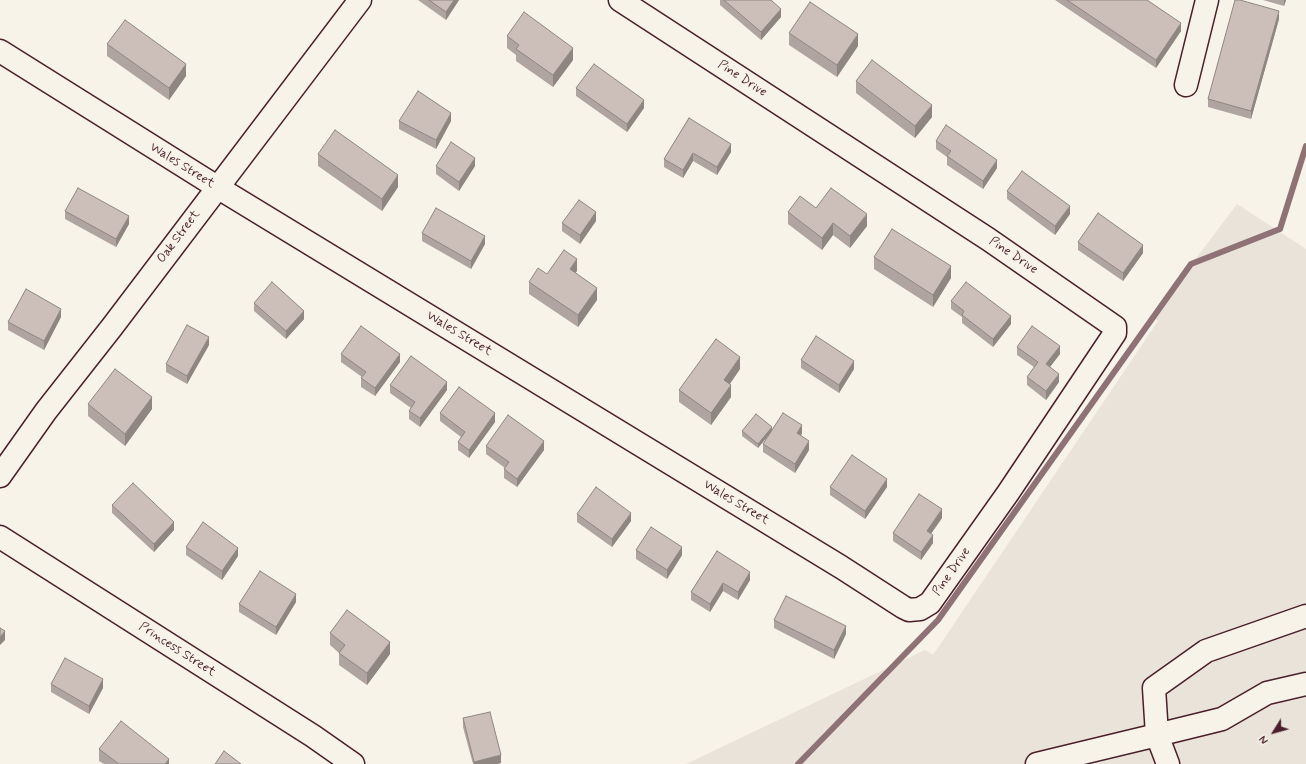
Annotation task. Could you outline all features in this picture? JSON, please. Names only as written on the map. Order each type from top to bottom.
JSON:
[{"type":"street","name":"Oak Street","points":[[0,476],[46,411],[360,0]]},
{"type":"street","name":"Pine Drive","points":[[620,0],[988,239],[1115,327],[1115,333],[1008,493],[930,603],[920,609]]},
{"type":"street","points":[[1186,85],[1203,2]]},
{"type":"street","name":"Wales Street","points":[[0,52],[217,187],[841,567],[903,607],[909,610],[920,609]]},
{"type":"street","name":"Princess Street","points":[[0,537],[313,736],[353,764]]},
{"type":"street","points":[[1168,764],[1157,735],[1154,688],[1206,651],[1306,616]]},
{"type":"street","points":[[1037,764],[1222,719],[1267,693],[1306,684]]},
{"type":"shaded area","points":[[1237,204],[1306,249],[1306,764],[686,764],[925,650],[933,655],[1158,321],[1152,317]]},
{"type":"building","points":[[429,0],[454,0],[446,12]]},
{"type":"building","points":[[724,0],[771,0],[781,9],[761,32]]},
{"type":"building","points":[[1067,0],[1147,0],[1181,23],[1156,60]]},
{"type":"building","points":[[1235,0],[1240,0],[1279,11],[1251,111],[1208,99]]},
{"type":"building","points":[[810,2],[858,34],[837,65],[789,33]]},
{"type":"building","points":[[524,12],[573,48],[553,75],[516,49],[519,45],[507,36]]},
{"type":"building","points":[[125,20],[186,64],[169,88],[107,44]]},
{"type":"building","points":[[872,60],[932,105],[915,126],[856,81]]},
{"type":"building","points":[[594,64],[644,100],[627,124],[576,88]]},
{"type":"building","points":[[418,91],[451,113],[436,140],[399,121]]},
{"type":"building","points":[[689,118],[731,144],[717,167],[693,153],[683,170],[664,159]]},
{"type":"building","points":[[946,125],[997,160],[983,181],[947,156],[951,151],[936,141]]},
{"type":"building","points":[[335,130],[398,175],[382,199],[318,154]]},
{"type":"building","points":[[451,142],[475,158],[459,182],[436,166]]},
{"type":"building","points":[[1022,171],[1070,206],[1055,226],[1007,191]]},
{"type":"building","points":[[78,188],[129,216],[116,239],[65,211]]},
{"type":"building","points":[[831,188],[867,214],[850,236],[833,223],[822,238],[788,212],[800,196],[816,208]]},
{"type":"building","points":[[579,200],[596,212],[580,235],[562,223]]},
{"type":"building","points":[[436,208],[485,236],[471,261],[422,233]]},
{"type":"building","points":[[1098,213],[1143,245],[1123,273],[1078,242]]},
{"type":"building","points":[[892,229],[951,266],[933,295],[874,257]]},
{"type":"building","points":[[564,250],[577,259],[570,269],[597,288],[578,315],[529,282],[538,268],[547,274]]},
{"type":"building","points":[[272,282],[304,311],[286,331],[254,303]]},
{"type":"building","points":[[966,282],[1011,316],[993,339],[962,315],[964,311],[951,301]]},
{"type":"building","points":[[26,289],[61,309],[44,341],[8,322]]},
{"type":"building","points":[[187,325],[209,337],[187,376],[166,364]]},
{"type":"building","points":[[361,326],[400,354],[375,388],[361,378],[366,372],[341,354]]},
{"type":"building","points":[[1032,326],[1060,346],[1046,364],[1059,374],[1046,391],[1027,377],[1038,362],[1017,347]]},
{"type":"building","points":[[816,336],[854,361],[839,385],[801,360]]},
{"type":"building","points":[[716,339],[740,357],[724,380],[731,385],[711,413],[679,390]]},
{"type":"building","points":[[411,356],[447,382],[420,418],[409,411],[415,402],[390,385]]},
{"type":"building","points":[[115,369],[152,397],[125,434],[88,404]]},
{"type":"building","points":[[459,387],[495,413],[469,450],[458,442],[465,432],[440,413]]},
{"type":"building","points":[[783,413],[802,425],[797,433],[809,441],[795,464],[763,444]]},
{"type":"building","points":[[756,414],[772,427],[758,444],[742,431]]},
{"type":"building","points":[[508,415],[544,441],[517,479],[504,469],[509,462],[486,446]]},
{"type":"building","points":[[852,455],[887,479],[865,511],[830,487]]},
{"type":"building","points":[[133,483],[174,522],[154,544],[112,505]]},
{"type":"building","points":[[596,487],[631,513],[612,539],[577,514]]},
{"type":"building","points":[[919,494],[942,509],[927,531],[933,535],[921,552],[893,533]]},
{"type":"building","points":[[203,522],[238,548],[222,571],[186,547]]},
{"type":"building","points":[[651,527],[682,547],[667,570],[636,550]]},
{"type":"building","points":[[717,551],[750,572],[738,592],[723,583],[710,604],[691,592]]},
{"type":"building","points":[[260,571],[296,594],[276,627],[239,604]]},
{"type":"building","points":[[786,596],[846,626],[834,650],[774,620]]},
{"type":"building","points":[[347,610],[390,642],[367,673],[339,653],[345,645],[330,633]]},
{"type":"building","points":[[0,628],[5,631],[0,637]]},
{"type":"building","points":[[65,658],[103,679],[89,706],[51,684]]},
{"type":"building","points":[[490,712],[501,755],[474,762],[463,718]]},
{"type":"building","points":[[121,721],[169,759],[165,764],[119,764],[99,749]]},
{"type":"building","points":[[224,751],[241,764],[215,764]]},
{"type":"waterway","points":[[798,764],[938,620],[1191,264],[1280,229],[1306,146]]}]
